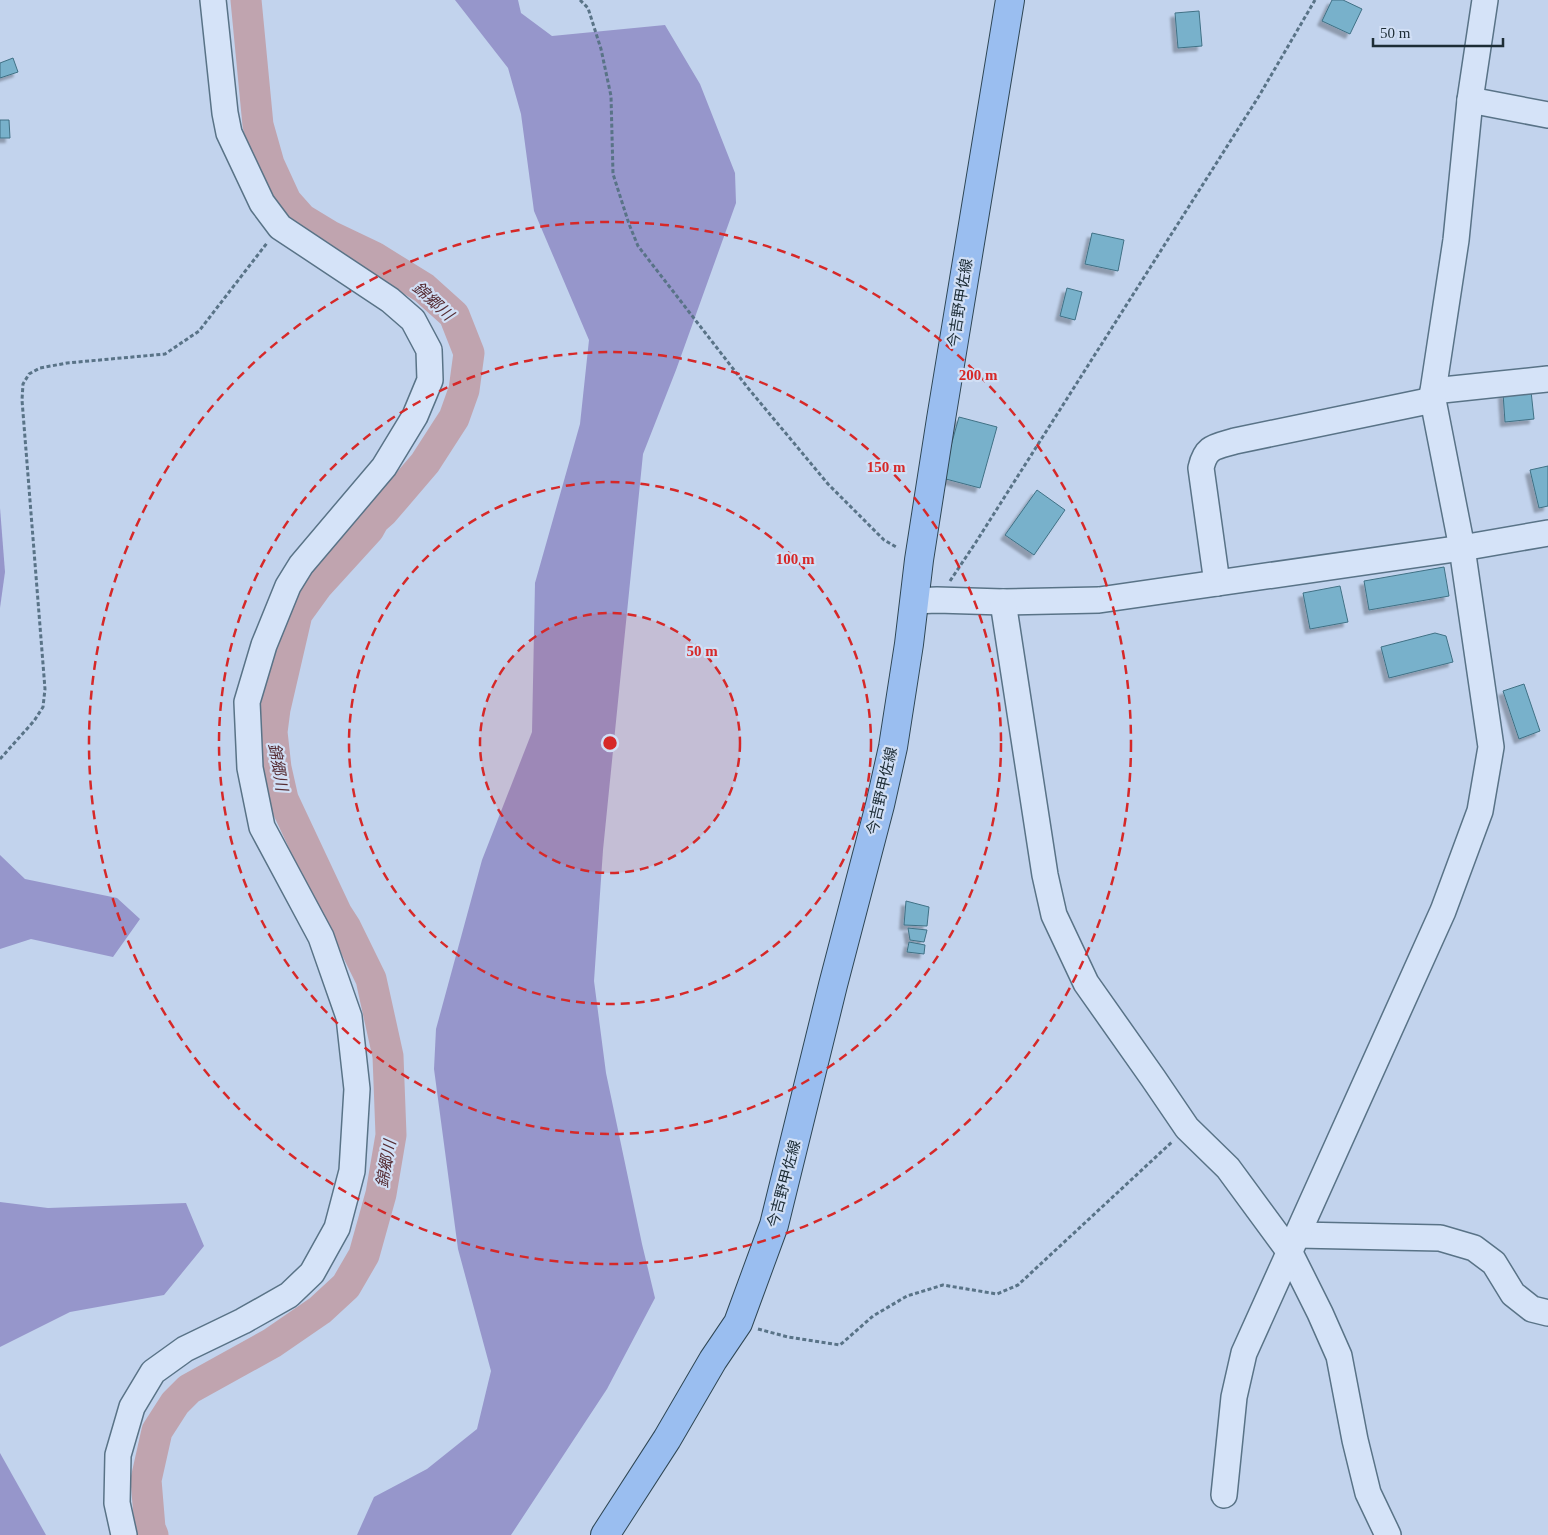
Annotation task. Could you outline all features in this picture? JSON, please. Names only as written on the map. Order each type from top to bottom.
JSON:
[{"type":"main road","name":"今吉野甲佐線","points":[[605,1535],[667,1439],[713,1360],[738,1323],[774,1225],[880,805],[893,747],[909,644],[926,601],[919,560],[1010,0]]},
{"type":"street","points":[[124,1535],[117,1503],[118,1455],[132,1407],[153,1372],[185,1349],[243,1321],[289,1295],[312,1273],[337,1228],[352,1170],[357,1089],[348,1017],[321,937],[262,827],[250,768],[247,702],[264,645],[288,586],[302,565],[384,467],[415,416],[430,380],[429,350],[413,320],[390,300],[280,227],[262,203],[229,132],[225,113],[213,0]]},
{"type":"street","points":[[1224,1495],[1234,1397],[1244,1353],[1443,911],[1480,811],[1491,747],[1462,548],[1433,395],[1456,240],[1470,100],[1485,0]]},
{"type":"street","points":[[1470,100],[1548,115]]},
{"type":"street","points":[[1217,583],[1201,468],[1203,456],[1212,448],[1433,395],[1548,379]]},
{"type":"street","points":[[926,601],[1099,600],[1462,548],[1548,533]]},
{"type":"street","points":[[1003,602],[1044,875],[1054,915],[1086,983],[1187,1128],[1228,1168],[1294,1243],[1320,1313],[1339,1356],[1355,1440],[1368,1493],[1388,1535]]},
{"type":"street","points":[[1294,1243],[1440,1238],[1474,1248],[1494,1263],[1513,1294],[1532,1309],[1548,1314]]},
{"type":"path","points":[[580,0],[588,8],[601,49],[611,96],[613,174],[638,246],[748,388],[828,484],[884,540],[919,560]]},
{"type":"path","points":[[926,601],[976,542],[1259,96],[1315,0]]},
{"type":"path","points":[[0,759],[34,722],[43,707],[45,689],[22,400],[23,384],[29,374],[40,368],[67,363],[165,354],[198,331],[280,227]]},
{"type":"path","points":[[738,1323],[788,1337],[840,1345],[873,1316],[906,1296],[943,1285],[997,1294],[1018,1284],[1187,1128]]},
{"type":"shaded area","points":[[455,0],[518,0],[521,13],[552,36],[665,25],[700,84],[735,173],[736,203],[676,370],[643,454],[603,850],[594,981],[606,1073],[655,1298],[607,1389],[511,1535],[357,1535],[374,1497],[427,1469],[477,1429],[491,1371],[458,1249],[434,1069],[436,1029],[482,860],[532,732],[535,583],[580,424],[589,340],[534,211],[521,114],[508,68]]},
{"type":"shaded area","points":[[0,508],[5,572],[0,608]]},
{"type":"shaded area","points":[[0,855],[25,879],[117,898],[140,919],[113,957],[31,939],[0,949]]},
{"type":"shaded area","points":[[0,1202],[48,1208],[186,1203],[204,1246],[164,1295],[70,1312],[0,1347]]},
{"type":"shaded area","points":[[0,1453],[46,1535],[0,1535]]},
{"type":"building","points":[[1332,0],[1343,0],[1362,9],[1350,34],[1322,21]]},
{"type":"building","points":[[1199,11],[1202,46],[1178,48],[1175,13]]},
{"type":"building","points":[[13,58],[18,72],[0,78],[0,63]]},
{"type":"building","points":[[0,120],[9,120],[10,138],[0,138]]},
{"type":"building","points":[[1092,233],[1124,240],[1118,271],[1085,264]]},
{"type":"building","points":[[1067,288],[1082,292],[1075,320],[1060,316]]},
{"type":"building","points":[[1531,391],[1534,419],[1505,422],[1503,393]]},
{"type":"building","points":[[959,417],[997,427],[980,488],[942,478]]},
{"type":"building","points":[[1548,466],[1548,506],[1539,508],[1530,470]]},
{"type":"building","points":[[1037,490],[1065,510],[1034,555],[1005,535]]},
{"type":"building","points":[[1444,567],[1449,596],[1369,610],[1364,581]]},
{"type":"building","points":[[1340,586],[1348,622],[1310,629],[1303,593]]},
{"type":"building","points":[[1435,633],[1446,636],[1453,662],[1389,678],[1381,647]]},
{"type":"building","points":[[1524,684],[1540,731],[1519,739],[1503,691]]},
{"type":"building","points":[[906,901],[929,907],[927,926],[904,925]]},
{"type":"building","points":[[908,928],[927,930],[924,942],[910,940]]},
{"type":"building","points":[[909,942],[925,945],[924,954],[907,952]]},
{"type":"waterway","name":"錦郷川","points":[[153,1535],[150,1528],[146,1480],[157,1431],[175,1403],[189,1389],[272,1343],[320,1310],[346,1286],[364,1255],[381,1194],[391,1135],[388,1056],[371,979],[337,914],[283,799],[276,768],[272,732],[275,709],[297,614],[318,585],[425,463],[454,418],[464,390],[469,353],[454,315],[424,288],[374,257],[330,236],[302,219],[286,201],[269,164],[258,125],[246,0]]}]
